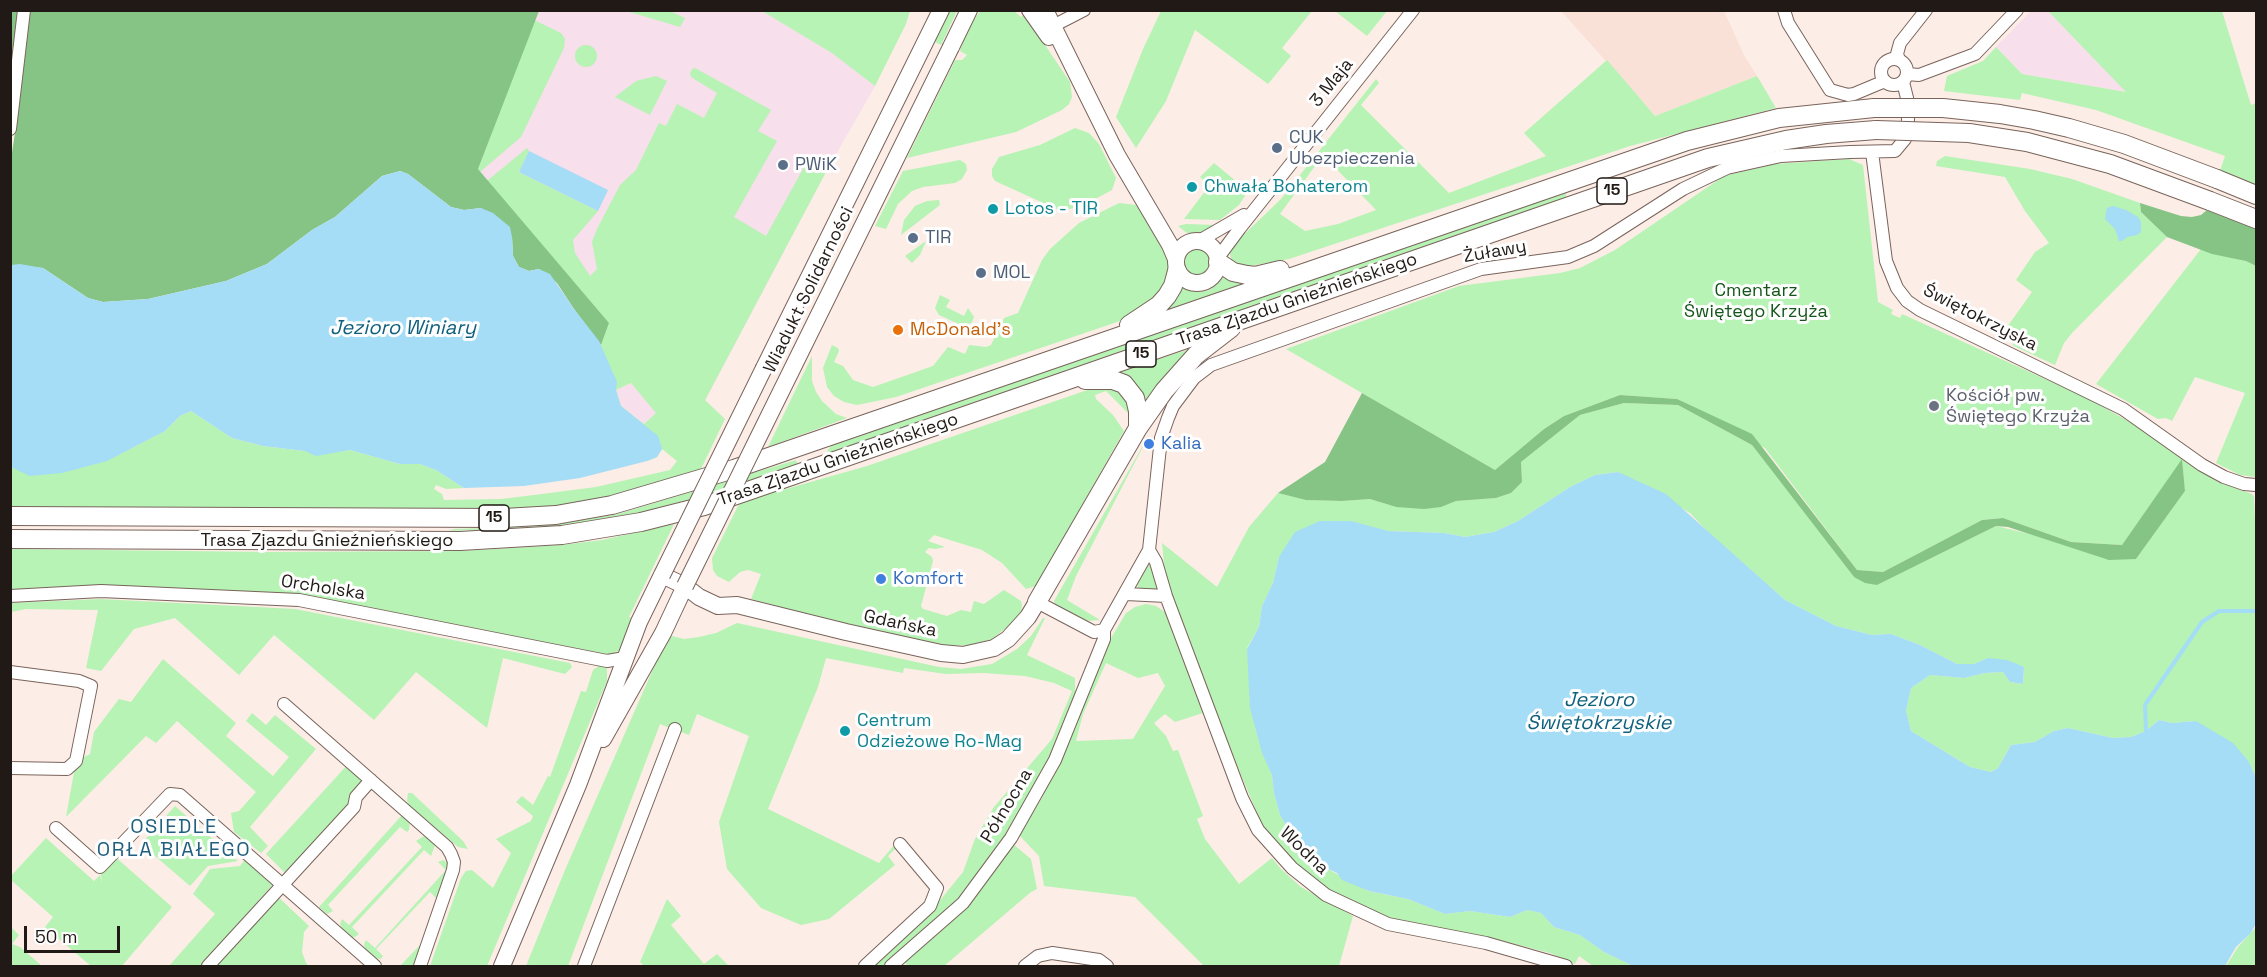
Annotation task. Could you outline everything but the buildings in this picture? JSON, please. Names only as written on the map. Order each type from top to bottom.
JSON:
[{"type":"main road","name":"Trasa Zjazdu Gnieźnieńskiego","points":[[10,516],[477,519],[531,517],[583,511],[645,497],[734,469],[1687,141],[1779,118],[1874,108],[1953,109],[2034,120],[2113,141],[2256,195]]},
{"type":"main road","name":"Trasa Zjazdu Gnieźnieńskiego","points":[[10,539],[460,541],[574,534],[641,522],[704,506],[1708,158],[1786,140],[1826,134],[1876,130],[1969,133],[2027,142],[2110,164],[2256,219]]},
{"type":"main road","points":[[1218,260],[1233,272],[1255,276],[1358,254]]},
{"type":"main road","points":[[1077,351],[1129,325],[1159,305],[1173,286],[1177,265]]},
{"type":"main road","points":[[1037,602],[1138,428],[1178,373],[1242,319]]},
{"type":"main road","points":[[1040,389],[1090,379],[1113,380],[1124,384],[1135,398],[1138,428]]},
{"type":"street","points":[[10,129],[24,10]]},
{"type":"street","points":[[928,34],[934,10]]},
{"type":"street","name":"Wiadukt Solidarności","points":[[662,574],[941,10]]},
{"type":"street","name":"Wiadukt Solidarności","points":[[685,586],[969,10]]},
{"type":"street","points":[[1030,10],[1071,63]]},
{"type":"street","points":[[1045,10],[1117,155],[1170,244],[1177,265],[1186,280],[1198,283],[1210,279],[1218,260],[1211,247],[1179,234],[1141,194]]},
{"type":"street","points":[[1053,26],[1084,10]]},
{"type":"street","name":"3 Maja","points":[[1218,260],[1257,206],[1413,10]]},
{"type":"street","points":[[1784,10],[1788,23],[1830,90],[1848,95],[1885,81]]},
{"type":"street","points":[[1899,60],[1897,54],[1900,43],[1926,10]]},
{"type":"street","points":[[1872,152],[1894,151],[1905,139],[1908,120],[1905,78],[1906,65],[1899,60],[1892,59],[1885,63],[1881,70],[1885,81],[1894,85],[1905,78],[1975,54],[2017,10]]},
{"type":"street","name":"Świętokrzyska","points":[[1872,152],[1886,261],[1897,288],[1907,301],[1920,310],[2123,409],[2202,465],[2223,477],[2256,485]]},
{"type":"street","name":"Żuławy","points":[[1149,550],[1161,438],[1168,418],[1179,399],[1194,378],[1211,365],[1481,269],[1568,257],[1594,246],[1683,189],[1727,168],[1781,156],[1872,152]]},
{"type":"street","name":"3 Maja","points":[[1195,242],[1230,225],[1257,206]]},
{"type":"street","points":[[1177,265],[1183,246],[1195,242]]},
{"type":"street","name":"Północna","points":[[891,966],[963,903],[1011,838],[1055,760],[1104,639],[1104,630],[1149,550]]},
{"type":"street","name":"Wodna","points":[[1149,550],[1156,562],[1242,798],[1258,830],[1292,868],[1326,895],[1388,924],[1486,943],[1566,966]]},
{"type":"street","points":[[502,966],[578,785],[639,622],[662,574]]},
{"type":"street","name":"Gdańska","points":[[662,574],[685,586],[723,595],[736,605],[857,635],[940,653],[963,655],[994,648],[1008,639],[1028,617],[1037,602]]},
{"type":"street","points":[[578,785],[663,633],[685,586]]},
{"type":"street","name":"Orcholska","points":[[10,596],[101,591],[299,600],[601,660],[625,658]]},
{"type":"street","points":[[1126,594],[1167,596]]},
{"type":"street","points":[[1037,602],[1094,632],[1104,630]]},
{"type":"street","points":[[10,672],[79,681],[91,686],[76,761],[67,770],[10,768]]},
{"type":"street","points":[[284,704],[370,785],[447,848],[454,862],[453,870],[420,966]]},
{"type":"street","points":[[584,966],[675,729]]},
{"type":"street","points":[[208,966],[354,807],[356,797],[370,785]]},
{"type":"street","points":[[56,828],[100,867],[170,794],[180,795],[375,966]]},
{"type":"street","points":[[864,966],[930,906],[937,888],[900,844]]},
{"type":"street","points":[[1025,966],[1038,956],[1052,952],[1099,960],[1107,966]]},
{"type":"shaded area","points":[[539,11],[762,11],[833,53],[875,86],[827,170],[705,401],[609,323],[478,169]]},
{"type":"shaded area","points":[[1561,11],[1724,11],[1744,55],[1757,76],[1655,116]]},
{"type":"shaded area","points":[[2031,11],[2048,11],[2127,92],[2022,74],[1996,47]]},
{"type":"shaded area","points":[[631,383],[657,413],[644,424],[621,406],[616,390]]},
{"type":"green space","points":[[1161,10],[1312,11],[1282,48],[1291,56],[1268,84],[1195,30],[1166,101],[1136,148],[1116,117]]},
{"type":"green space","points":[[11,11],[22,11],[11,96]]},
{"type":"green space","points":[[30,11],[539,11],[478,169],[609,323],[601,345],[557,283],[539,269],[529,271],[519,267],[513,256],[512,237],[481,208],[464,210],[451,207],[408,174],[400,171],[382,176],[335,217],[312,230],[267,264],[226,281],[148,299],[103,302],[88,298],[43,268],[11,265],[11,159]]},
{"type":"green space","points":[[626,11],[670,11],[685,18],[680,27]]},
{"type":"green space","points":[[762,11],[910,11],[906,24],[875,86],[832,53]]},
{"type":"green space","points":[[948,11],[957,11],[941,45],[933,41]]},
{"type":"green space","points":[[980,11],[1014,11],[1021,17],[1024,14],[1070,82],[1072,97],[1069,104],[1062,110],[1016,132],[907,158],[955,60],[962,60],[967,55],[960,51],[966,31]]},
{"type":"green space","points":[[1335,11],[1387,11],[1367,36]]},
{"type":"green space","points":[[2048,11],[2222,11],[2251,105],[2256,103],[2256,186],[2220,171],[2225,156],[2096,110],[2022,93],[2020,100],[1944,91],[1947,76],[1983,61],[1996,47],[2022,74],[2126,92]]},
{"type":"green space","points":[[534,20],[561,33],[565,39],[564,48],[521,137],[480,172],[478,169]]},
{"type":"green space","points":[[582,45],[590,45],[597,52],[597,60],[590,67],[582,67],[575,60],[575,52]]},
{"type":"green space","points":[[1607,60],[1655,116],[1757,76],[1776,108],[1630,146],[1289,259],[1244,267],[1232,261],[1230,254],[1232,246],[1281,199],[1376,79],[1379,83],[1361,105],[1449,193],[1546,156],[1524,133]],"holes":[[[1323,155],[1376,210],[1338,224],[1305,231],[1280,214]]]},
{"type":"green space","points":[[695,68],[771,110],[758,131],[777,141],[734,217],[766,236],[808,160],[827,170],[705,400],[725,419],[700,471],[640,491],[552,508],[494,513],[11,510],[11,467],[116,456],[165,431],[180,416],[191,411],[232,438],[263,446],[305,451],[316,455],[350,450],[400,464],[420,464],[436,470],[464,488],[446,489],[436,485],[434,489],[442,494],[444,500],[501,499],[596,487],[670,470],[677,461],[662,449],[657,457],[647,461],[595,353],[601,345],[609,323],[487,181],[527,148],[529,151],[519,172],[598,211],[573,240],[575,253],[590,276],[597,269],[592,242],[597,229],[620,185],[636,170],[659,123],[666,126],[677,104],[704,118],[717,93],[691,77],[692,69]],"holes":[[[631,383],[656,413],[644,424],[621,406],[616,390]]]},
{"type":"green space","points":[[656,76],[667,81],[650,115],[615,97],[636,81]]},
{"type":"green space","points":[[1075,128],[1089,133],[1099,144],[1116,178],[1112,190],[1082,206],[1061,211],[995,181],[992,169],[999,157],[1040,145]]},
{"type":"green space","points":[[1945,156],[2030,169],[2072,179],[2140,203],[2141,212],[2167,237],[2072,333],[2064,343],[2055,365],[2014,346],[2002,334],[2032,292],[2016,280],[2035,252],[2049,243],[2025,211],[2005,177],[1936,166],[1937,161]]},
{"type":"green space","name":"Cmentarz Świętego Krzyża","points":[[1849,159],[1863,165],[1878,302],[1893,310],[1891,314],[1900,318],[1902,314],[2087,398],[2128,421],[2218,482],[2252,494],[2254,497],[2256,778],[2249,762],[2196,721],[2172,723],[2159,720],[2146,731],[2131,737],[2113,738],[2068,728],[2054,731],[2035,742],[2011,745],[1998,768],[1991,772],[1970,767],[1911,731],[1906,711],[1911,688],[1930,675],[1964,678],[2003,672],[2010,682],[2023,684],[2024,667],[1988,658],[1974,664],[1957,664],[1920,645],[1891,634],[1872,635],[1836,626],[1785,600],[1709,533],[1690,513],[1618,472],[1595,475],[1570,487],[1518,521],[1494,532],[1465,537],[1444,533],[1388,531],[1374,528],[1279,557],[1273,583],[1262,606],[1259,627],[1247,648],[1256,731],[1272,775],[1280,815],[1295,840],[1324,867],[1368,891],[1408,899],[1445,914],[1470,911],[1510,917],[1527,910],[1541,913],[1554,927],[1580,935],[1604,952],[1633,966],[1593,966],[1579,956],[1575,964],[1550,953],[1487,937],[1388,918],[1345,899],[1308,876],[1289,858],[1263,827],[1177,610],[1165,573],[1162,543],[1217,587],[1249,527],[1278,493],[1307,500],[1370,499],[1396,507],[1440,507],[1456,501],[1496,498],[1511,493],[1522,482],[1521,462],[1580,415],[1624,403],[1678,405],[1752,445],[1854,577],[1877,585],[1996,526],[2136,559],[2185,491],[2182,460],[2122,545],[2071,542],[2003,518],[1982,520],[1883,572],[1857,570],[1765,448],[1677,399],[1620,395],[1564,416],[1544,429],[1495,470],[1286,349],[1459,286],[1560,273],[1580,268],[1615,250],[1724,176],[1775,164]]},
{"type":"green space","points":[[960,160],[966,164],[967,170],[962,179],[955,183],[923,187],[912,191],[898,204],[886,229],[875,226],[903,171]]},
{"type":"green space","points":[[1214,163],[1248,191],[1239,205],[1220,220],[1184,219],[1209,186],[1200,177]]},
{"type":"green space","points":[[1562,191],[1566,192],[1566,198],[832,454],[827,451],[832,445]]},
{"type":"green space","points":[[939,200],[940,205],[901,235],[904,220],[915,206],[927,201]]},
{"type":"green space","points":[[1119,203],[1136,205],[1165,244],[1169,272],[1162,294],[1123,320],[896,397],[857,405],[844,402],[834,396],[827,387],[823,368],[832,345],[839,351],[834,362],[843,366],[853,380],[873,387],[933,366],[948,347],[965,354],[969,345],[986,347],[991,345],[1004,318],[1018,313],[1042,260],[1050,249],[1079,223]]},
{"type":"green space","points":[[2140,203],[2181,216],[2201,215],[2207,210],[2256,229],[2256,266],[2246,261],[2212,254],[2167,237],[2141,212]]},
{"type":"green space","points":[[1215,225],[1201,234],[1187,233],[1178,226]]},
{"type":"green space","points":[[926,241],[920,255],[912,263],[905,256]]},
{"type":"green space","points":[[1197,249],[1207,253],[1211,263],[1207,273],[1197,277],[1187,273],[1183,263],[1187,253]]},
{"type":"green space","points":[[2201,249],[2246,261],[2256,266],[2256,477],[2240,475],[2216,463],[2245,393],[2195,377],[2172,421],[2166,418],[2158,419],[2096,384]]},
{"type":"green space","points":[[1225,275],[1248,282],[1153,316],[1180,285],[1196,292],[1208,291]]},
{"type":"green space","points":[[940,295],[950,300],[946,307],[964,316],[968,308],[974,317],[972,322],[968,326],[963,326],[939,315],[935,308]]},
{"type":"green space","points":[[1187,350],[1155,388],[1147,402],[1144,401],[1133,381],[1121,373],[1121,371]]},
{"type":"green space","points":[[812,356],[812,381],[816,392],[836,414],[847,418],[768,447]]},
{"type":"green space","points":[[1099,386],[1110,386],[1126,397],[1130,412],[1129,414],[1106,391],[1095,395],[1124,431],[1036,586],[1026,589],[1002,563],[982,550],[934,535],[928,541],[945,547],[929,548],[925,552],[932,557],[933,561],[921,606],[923,609],[947,616],[961,610],[971,612],[974,601],[984,604],[1004,590],[1021,601],[1021,613],[1016,620],[992,639],[971,645],[948,646],[842,624],[751,599],[761,574],[748,570],[740,572],[729,582],[717,576],[713,570],[712,558],[740,502],[867,466]]},
{"type":"green space","points":[[1362,393],[1495,470],[1544,429],[1564,416],[1620,395],[1677,399],[1752,434],[1857,570],[1883,572],[1982,520],[2003,518],[2071,542],[2122,545],[2182,459],[2185,491],[2136,559],[2109,560],[2008,527],[1996,526],[1877,585],[1865,583],[1854,577],[1752,445],[1678,405],[1624,403],[1580,415],[1521,462],[1522,482],[1511,493],[1496,498],[1456,501],[1441,507],[1424,509],[1396,507],[1370,499],[1306,500],[1278,493],[1325,462]]},
{"type":"green space","points":[[1149,435],[1076,576],[1067,600],[1100,620],[1086,621],[1055,604],[1054,601]]},
{"type":"green space","points":[[796,460],[798,465],[794,468],[679,505],[648,512],[571,526],[449,531],[571,522],[618,514]]},
{"type":"green space","points":[[674,524],[629,617],[634,619],[620,650],[611,655],[299,594],[98,585],[11,591],[11,549],[269,552],[462,551],[602,540]]},
{"type":"green space","points":[[1148,565],[1153,565],[1159,588],[1157,590],[1140,589],[1137,586]]},
{"type":"green space","points":[[100,599],[295,609],[570,663],[572,667],[565,674],[503,658],[487,728],[416,672],[374,720],[274,635],[239,675],[175,618],[134,629],[101,671],[86,668],[98,610],[26,609],[11,612],[11,603]]},
{"type":"green space","points":[[1146,604],[1156,606],[1165,612],[1203,713],[1175,722],[1165,714],[1154,723],[1166,736],[1173,751],[1178,750],[1203,816],[1197,819],[1205,839],[1239,884],[1272,858],[1301,887],[1353,916],[1339,966],[1204,966],[1135,897],[1044,886],[1039,856],[1019,835],[1042,798],[1107,645],[1126,613]],"holes":[[[1106,663],[1138,678],[1158,673],[1165,686],[1133,739],[1076,741],[1083,714]]]},
{"type":"green space","points":[[1045,618],[1027,655],[1075,678],[1075,693],[1052,754],[1007,835],[961,899],[883,966],[870,966],[933,909],[963,872],[975,839],[994,807],[1052,739],[1072,691],[1054,683],[1025,676],[984,673],[946,674],[904,668],[903,673],[826,658],[818,687],[768,809],[879,863],[900,838],[903,841],[888,856],[895,865],[829,919],[801,925],[761,908],[727,869],[719,822],[749,736],[697,714],[689,735],[660,724],[568,966],[526,966],[565,870],[668,635],[684,639],[699,637],[716,633],[737,623],[939,667],[961,669],[992,664],[1017,649],[1031,636]]},
{"type":"green space","points":[[163,659],[236,723],[226,736],[273,776],[289,757],[246,721],[252,713],[266,725],[275,715],[316,749],[250,827],[268,846],[261,853],[234,832],[231,813],[239,811],[256,792],[177,721],[156,743],[146,736],[66,817],[76,761],[90,754],[94,732],[119,699],[131,702]]},
{"type":"green space","points":[[604,665],[607,669],[607,681],[487,966],[430,966],[461,878],[466,871],[472,870],[493,888],[511,853],[496,839],[531,821],[533,816],[516,802],[522,796],[533,805],[548,776],[550,777],[581,691],[586,692],[593,670]]},
{"type":"green space","points":[[350,762],[367,777],[349,804],[285,873],[266,854]]},
{"type":"green space","points":[[408,793],[412,793],[463,841],[468,849],[458,847],[409,805]]},
{"type":"green space","points":[[175,806],[238,861],[208,866],[190,886],[141,844]]},
{"type":"green space","points":[[403,814],[410,820],[409,830],[407,832],[400,827],[328,905],[333,911],[327,914],[319,907]]},
{"type":"green space","points":[[424,836],[435,845],[431,856],[424,850],[352,927],[359,934],[352,937],[342,928],[340,924],[342,919],[349,925],[422,847],[416,841]]},
{"type":"green space","points":[[46,838],[94,881],[100,875],[102,884],[100,867],[112,854],[172,907],[122,966],[91,966],[45,927],[53,917],[11,880],[10,877]]},
{"type":"green space","points":[[1013,844],[1031,859],[1037,889],[944,966],[908,966],[905,963],[907,958],[969,905]]},
{"type":"green space","points":[[246,858],[275,882],[201,966],[169,966],[215,914],[193,894],[210,869],[240,866]]},
{"type":"green space","points":[[443,860],[448,863],[449,867],[437,899],[430,892],[376,949],[383,956],[381,959],[374,958],[365,950],[366,940],[375,948],[446,870],[438,862]]},
{"type":"green space","points":[[274,893],[309,926],[304,932],[302,952],[309,966],[208,966]]},
{"type":"green space","points":[[667,899],[681,916],[671,925],[704,964],[717,954],[729,966],[644,966],[640,962]]},
{"type":"green space","points":[[11,927],[19,935],[12,944],[20,947],[42,966],[11,966]]},
{"type":"green space","points":[[2256,927],[2256,966],[2226,966],[2238,947]]},
{"type":"green space","points":[[421,944],[413,966],[400,966]]},
{"type":"water","points":[[529,151],[608,190],[598,211],[519,172]]},
{"type":"water","name":"Jezioro Winiary","points":[[400,171],[408,174],[451,207],[464,210],[481,208],[493,213],[510,227],[513,256],[519,267],[529,271],[539,269],[550,274],[599,341],[617,382],[616,390],[621,406],[658,436],[662,449],[657,457],[580,478],[524,486],[464,488],[436,470],[420,464],[400,464],[350,450],[316,456],[305,451],[263,446],[232,438],[191,411],[180,416],[165,431],[107,461],[62,473],[30,476],[11,467],[11,265],[20,264],[43,268],[88,298],[103,302],[148,299],[226,281],[267,264],[312,230],[335,217],[382,176]]},
{"type":"water","points":[[2113,206],[2138,217],[2141,222],[2141,232],[2119,241],[2115,229],[2105,219],[2107,208]]},
{"type":"water","name":"Jezioro Świętokrzyskie","points":[[1618,472],[1666,494],[1785,600],[1836,626],[1872,635],[1891,634],[1920,645],[1957,664],[1974,664],[1988,658],[2007,660],[2024,667],[2023,684],[2010,682],[2003,672],[1964,678],[1930,675],[1911,688],[1906,711],[1911,731],[1970,767],[1991,772],[1998,768],[2011,745],[2035,742],[2054,731],[2068,728],[2113,738],[2131,737],[2146,731],[2159,720],[2172,723],[2196,721],[2233,743],[2249,762],[2256,778],[2256,924],[2250,934],[2236,947],[2225,966],[1633,966],[1604,952],[1580,935],[1554,927],[1541,913],[1527,910],[1510,917],[1470,911],[1445,914],[1408,899],[1369,891],[1342,880],[1337,873],[1324,867],[1295,840],[1280,815],[1272,775],[1262,753],[1250,708],[1247,649],[1259,627],[1262,606],[1273,583],[1279,557],[1295,532],[1320,521],[1351,521],[1388,531],[1444,533],[1465,537],[1494,532],[1518,521],[1570,487],[1595,475]]},
{"type":"waterway","points":[[2146,731],[2145,705],[2202,622],[2219,611],[2256,611]]},
{"type":"place","name":"CUK Ubezpieczenia","points":[[1277,148]]},
{"type":"place","name":"PWiK","points":[[783,165]]},
{"type":"place","name":"Chwała Bohaterom","points":[[1192,187]]},
{"type":"place","name":"Lotos - TIR","points":[[993,209]]},
{"type":"place","name":"TIR","points":[[913,238]]},
{"type":"place","name":"MOL","points":[[981,273]]},
{"type":"place","name":"McDonald's","points":[[898,330]]},
{"type":"place","name":"Kościół pw. Świętego Krzyża","points":[[1934,406]]},
{"type":"place","name":"Kalia","points":[[1149,444]]},
{"type":"place","name":"Komfort","points":[[881,579]]},
{"type":"place","name":"Centrum Odzieżowe Ro-Mag","points":[[845,731]]},
{"type":"district","name":"OSIEDLE ORŁA BIAŁEGO","points":[[174,840]]}]
